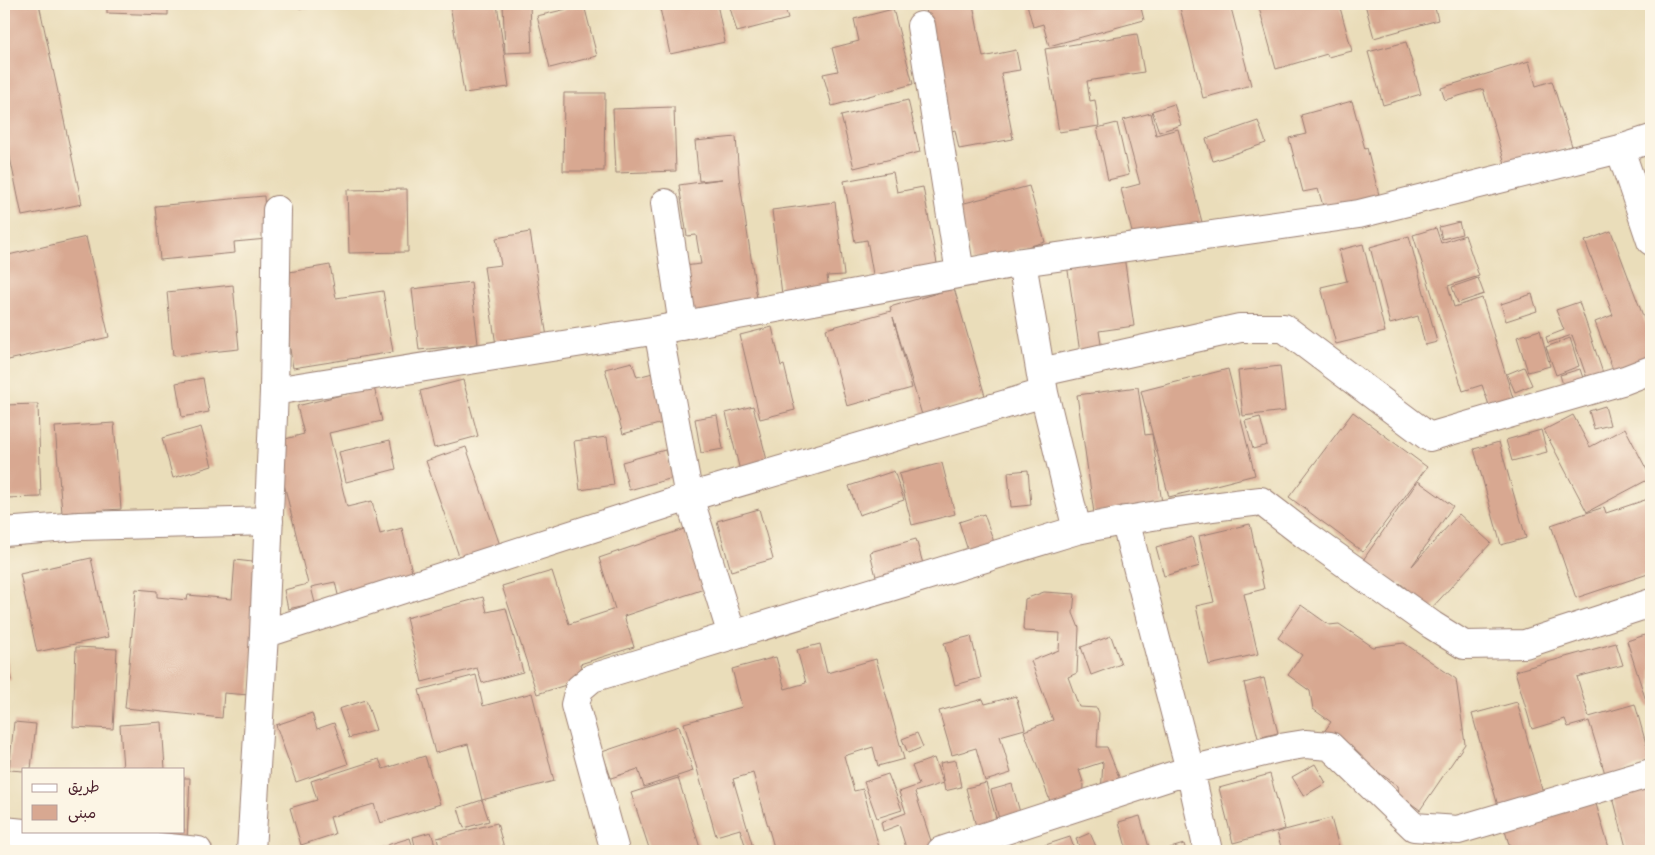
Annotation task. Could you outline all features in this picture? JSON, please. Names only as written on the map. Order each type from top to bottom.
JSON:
[{"type":"street","points":[[921,26],[960,274]]},
{"type":"street","points":[[274,391],[671,328],[1022,262],[1358,214],[1651,140]]},
{"type":"street","points":[[1620,149],[1651,241]]},
{"type":"street","points":[[665,203],[671,328],[689,497],[732,635]]},
{"type":"street","points":[[251,851],[264,634],[274,391],[277,210]]},
{"type":"street","points":[[1022,262],[1042,382],[1077,530]]},
{"type":"street","points":[[264,634],[1042,382],[1240,328],[1284,328],[1429,437],[1625,380],[1651,370]]},
{"type":"street","points":[[614,851],[575,705],[579,689],[592,678],[1077,530],[1198,508],[1262,501],[1328,551],[1432,625],[1464,645],[1525,644],[1651,603]]},
{"type":"street","points":[[1125,520],[1190,770],[1208,851]]},
{"type":"street","points":[[4,532],[80,526],[268,521]]},
{"type":"street","points":[[941,851],[1190,770],[1280,748],[1305,744],[1330,746],[1414,827],[1458,830],[1651,773]]},
{"type":"street","points":[[4,831],[198,851]]},
{"type":"building","points":[[4,4],[39,4],[82,204],[22,216],[4,128]]},
{"type":"building","points":[[107,4],[168,4],[168,15],[107,13]]},
{"type":"building","points":[[299,4],[343,4],[343,8],[299,8]]},
{"type":"building","points":[[450,4],[497,4],[509,87],[464,93]]},
{"type":"building","points":[[503,4],[530,4],[532,52],[505,53]]},
{"type":"building","points":[[659,4],[717,4],[725,42],[670,54]]},
{"type":"building","points":[[729,4],[784,4],[788,19],[737,32]]},
{"type":"building","points":[[956,4],[973,4],[983,57],[1016,50],[1020,70],[1001,73],[1013,139],[959,149],[955,130],[948,132],[926,9]]},
{"type":"building","points":[[1027,4],[1140,4],[1144,20],[1049,46],[1043,24],[1033,27]]},
{"type":"building","points":[[1179,4],[1230,4],[1251,85],[1203,98]]},
{"type":"building","points":[[1258,4],[1339,4],[1352,51],[1328,57],[1327,54],[1276,69]]},
{"type":"building","points":[[1365,4],[1434,4],[1438,20],[1374,38]]},
{"type":"building","points":[[584,5],[597,56],[550,68],[537,16]]},
{"type":"building","points":[[893,9],[913,84],[832,106],[823,74],[838,71],[832,48],[859,41],[854,19]]},
{"type":"building","points":[[1137,34],[1144,72],[1087,81],[1090,101],[1095,100],[1099,126],[1059,132],[1045,49]]},
{"type":"building","points":[[1406,42],[1421,94],[1383,105],[1368,52]]},
{"type":"building","points":[[1529,61],[1536,86],[1552,81],[1572,146],[1506,167],[1483,89],[1445,100],[1441,88]]},
{"type":"building","points":[[564,93],[605,93],[604,171],[563,171]]},
{"type":"building","points":[[908,100],[920,152],[854,168],[841,116]]},
{"type":"building","points":[[1352,101],[1379,195],[1324,209],[1318,189],[1303,192],[1289,138],[1306,134],[1301,115]]},
{"type":"building","points":[[1174,104],[1181,125],[1159,132],[1152,111]]},
{"type":"building","points":[[674,107],[676,171],[616,173],[613,109]]},
{"type":"building","points":[[1151,113],[1156,135],[1178,129],[1203,226],[1135,244],[1121,189],[1140,184],[1123,120]]},
{"type":"building","points":[[1258,121],[1266,143],[1213,161],[1206,139]]},
{"type":"building","points":[[1117,123],[1129,175],[1108,180],[1097,128]]},
{"type":"building","points":[[736,137],[739,177],[758,305],[691,315],[684,266],[701,264],[696,235],[687,236],[679,185],[722,179],[699,181],[695,141]]},
{"type":"building","points":[[893,172],[897,192],[923,187],[938,269],[874,280],[867,240],[855,242],[844,181]]},
{"type":"building","points":[[1029,186],[1045,242],[972,262],[957,205]]},
{"type":"building","points":[[407,189],[408,252],[349,253],[347,190]]},
{"type":"building","points":[[264,196],[267,239],[234,242],[235,253],[160,260],[155,206]]},
{"type":"building","points":[[835,202],[844,275],[827,276],[830,296],[783,303],[772,210]]},
{"type":"building","points":[[1459,222],[1462,234],[1442,239],[1439,227]]},
{"type":"building","points":[[1436,228],[1441,243],[1465,235],[1479,276],[1448,286],[1454,307],[1482,298],[1513,398],[1489,405],[1482,385],[1463,391],[1413,235]]},
{"type":"building","points":[[1611,231],[1651,337],[1651,361],[1615,375],[1595,322],[1613,315],[1585,241]]},
{"type":"building","points":[[530,232],[547,337],[496,345],[484,267],[501,265],[496,238]]},
{"type":"building","points":[[1409,236],[1437,342],[1425,345],[1418,316],[1390,324],[1370,247]]},
{"type":"building","points":[[86,237],[109,337],[4,361],[4,256]]},
{"type":"building","points":[[1363,244],[1385,332],[1336,344],[1321,287],[1347,281],[1339,250]]},
{"type":"building","points":[[1123,249],[1134,326],[1099,331],[1102,350],[1080,353],[1066,257]]},
{"type":"building","points":[[330,265],[336,298],[383,291],[393,352],[293,368],[278,274]]},
{"type":"building","points":[[1478,278],[1484,294],[1458,303],[1452,287]]},
{"type":"building","points":[[471,282],[478,344],[419,350],[412,289]]},
{"type":"building","points":[[233,285],[239,349],[173,356],[167,292]]},
{"type":"building","points":[[954,288],[985,396],[922,415],[893,317],[912,388],[847,406],[826,329],[891,311],[890,307]]},
{"type":"building","points":[[1532,294],[1537,311],[1506,321],[1501,304]]},
{"type":"building","points":[[1579,302],[1605,379],[1589,384],[1572,335],[1548,343],[1546,337],[1564,330],[1556,310]]},
{"type":"building","points":[[772,327],[781,366],[784,365],[795,410],[760,419],[740,335]]},
{"type":"building","points":[[1540,330],[1550,366],[1528,372],[1517,337]]},
{"type":"building","points":[[1570,338],[1579,366],[1556,375],[1546,347]]},
{"type":"building","points":[[632,362],[637,377],[653,373],[666,422],[623,434],[605,369]]},
{"type":"building","points":[[1280,366],[1285,411],[1243,416],[1238,371]]},
{"type":"building","points":[[1524,367],[1532,385],[1515,392],[1507,374]]},
{"type":"building","points":[[1228,369],[1255,475],[1169,497],[1141,391]]},
{"type":"building","points":[[1580,369],[1585,384],[1565,391],[1560,375]]},
{"type":"building","points":[[203,378],[209,412],[182,417],[176,383]]},
{"type":"building","points":[[463,380],[478,436],[434,448],[420,391]]},
{"type":"building","points":[[374,387],[382,421],[329,433],[347,507],[372,501],[380,534],[402,528],[414,581],[339,599],[335,582],[311,587],[315,603],[288,609],[284,590],[308,584],[274,442],[304,434],[297,406]]},
{"type":"building","points":[[1138,387],[1145,435],[1152,434],[1162,503],[1094,513],[1077,395]]},
{"type":"building","points":[[38,404],[41,497],[4,498],[4,405]]},
{"type":"building","points":[[753,406],[768,464],[740,471],[726,413]]},
{"type":"building","points":[[1605,406],[1610,425],[1594,429],[1589,411]]},
{"type":"building","points":[[1353,412],[1427,467],[1363,552],[1289,497]]},
{"type":"building","points":[[717,415],[723,449],[701,453],[695,419]]},
{"type":"building","points":[[1573,415],[1590,447],[1625,428],[1651,478],[1587,512],[1544,430]]},
{"type":"building","points":[[1260,417],[1267,445],[1253,449],[1245,421]]},
{"type":"building","points":[[114,423],[121,509],[62,513],[55,427]]},
{"type":"building","points":[[201,427],[212,466],[173,478],[162,438]]},
{"type":"building","points":[[1541,430],[1547,452],[1512,461],[1506,440]]},
{"type":"building","points":[[607,437],[614,485],[580,490],[574,441]]},
{"type":"building","points":[[390,440],[396,469],[346,482],[339,452]]},
{"type":"building","points":[[1499,442],[1526,538],[1501,545],[1474,449]]},
{"type":"building","points":[[466,447],[501,548],[461,562],[426,461]]},
{"type":"building","points":[[665,450],[673,478],[629,490],[622,462]]},
{"type":"building","points":[[942,463],[955,514],[912,525],[899,474]]},
{"type":"building","points":[[1028,470],[1031,505],[1011,507],[1008,472]]},
{"type":"building","points":[[894,471],[904,500],[859,515],[849,486]]},
{"type":"building","points":[[1418,481],[1453,506],[1412,566],[1459,514],[1491,543],[1430,610],[1400,583],[1398,585],[1363,560]]},
{"type":"building","points":[[1651,498],[1651,573],[1576,598],[1551,525],[1604,507],[1606,513]]},
{"type":"building","points":[[759,509],[773,559],[731,571],[717,521]]},
{"type":"building","points":[[984,514],[995,545],[969,554],[959,522]]},
{"type":"building","points":[[1250,524],[1264,589],[1244,594],[1258,654],[1209,665],[1196,606],[1214,602],[1199,536]]},
{"type":"building","points":[[684,529],[704,589],[624,616],[634,647],[580,664],[585,679],[537,694],[502,586],[552,571],[569,624],[615,609],[599,558]]},
{"type":"building","points":[[1192,537],[1200,566],[1164,576],[1156,547]]},
{"type":"building","points":[[916,539],[925,571],[878,585],[870,552]]},
{"type":"building","points":[[91,558],[108,637],[37,652],[20,574]]},
{"type":"building","points":[[235,560],[261,563],[249,695],[224,693],[222,718],[125,708],[136,589],[157,591],[157,597],[187,600],[188,595],[232,599]]},
{"type":"building","points":[[1044,592],[1075,594],[1073,613],[1079,628],[1077,673],[1068,677],[1079,707],[1097,708],[1099,713],[1097,747],[1107,747],[1119,777],[1118,793],[1101,793],[1103,762],[1079,770],[1084,785],[1083,801],[1053,809],[1024,731],[1053,720],[1031,661],[1059,650],[1060,633],[1024,631],[1023,628],[1025,599]]},
{"type":"building","points":[[483,597],[487,612],[506,608],[523,672],[482,683],[477,668],[422,682],[406,618]]},
{"type":"building","points":[[1301,605],[1329,625],[1339,624],[1373,647],[1404,643],[1456,679],[1465,744],[1420,810],[1399,795],[1398,786],[1364,762],[1321,736],[1331,722],[1313,709],[1310,691],[1288,675],[1302,655],[1278,638]]},
{"type":"building","points":[[1651,633],[1651,706],[1648,707],[1627,641]]},
{"type":"building","points":[[971,636],[981,678],[955,685],[944,643]]},
{"type":"building","points":[[1111,636],[1121,664],[1091,675],[1081,647]]},
{"type":"building","points":[[1616,643],[1623,665],[1577,677],[1589,717],[1635,704],[1651,762],[1606,777],[1589,721],[1568,727],[1565,719],[1532,729],[1515,671]]},
{"type":"building","points":[[820,644],[827,673],[876,659],[904,759],[878,766],[873,747],[844,756],[854,791],[863,789],[880,851],[775,851],[753,773],[733,779],[754,851],[747,851],[740,829],[716,836],[684,723],[742,707],[732,669],[776,657],[785,689],[806,683],[797,650]]},
{"type":"building","points":[[4,645],[11,680],[4,681]]},
{"type":"building","points":[[76,647],[117,649],[113,729],[73,727]]},
{"type":"building","points":[[476,675],[483,706],[532,693],[554,781],[482,800],[468,744],[435,753],[419,690]]},
{"type":"building","points":[[1264,678],[1278,733],[1258,738],[1244,683]]},
{"type":"building","points":[[1016,696],[1025,729],[1000,736],[1011,773],[985,781],[976,748],[952,755],[939,711],[983,699],[985,704]]},
{"type":"building","points":[[366,700],[376,730],[349,738],[339,709]]},
{"type":"building","points":[[1517,702],[1545,800],[1500,813],[1472,714]]},
{"type":"building","points":[[312,713],[317,729],[334,723],[348,764],[296,782],[276,725]]},
{"type":"building","points":[[14,722],[36,724],[31,768],[22,768],[22,771],[9,770]]},
{"type":"building","points":[[162,722],[165,768],[123,768],[120,725]]},
{"type":"building","points":[[679,726],[693,771],[644,787],[638,769],[611,778],[602,752]]},
{"type":"building","points":[[917,733],[923,747],[908,753],[902,739]]},
{"type":"building","points":[[425,756],[440,804],[380,823],[374,804],[330,817],[335,834],[301,845],[290,808],[317,800],[311,781],[379,759],[383,769]]},
{"type":"building","points":[[934,758],[943,783],[915,792],[934,850],[907,851],[899,825],[883,831],[881,822],[906,813],[899,792],[919,785],[912,766]]},
{"type":"building","points":[[956,760],[961,787],[945,791],[940,763]]},
{"type":"building","points":[[1315,764],[1326,783],[1304,796],[1292,777]]},
{"type":"building","points":[[888,774],[902,810],[877,818],[864,782]]},
{"type":"building","points":[[1270,774],[1285,829],[1233,843],[1219,788]]},
{"type":"building","points":[[185,778],[190,778],[187,841],[121,832],[185,832]]},
{"type":"building","points":[[678,778],[701,851],[650,851],[631,793]]},
{"type":"building","points":[[1651,779],[1651,847],[1627,851],[1610,786]]},
{"type":"building","points":[[986,783],[998,825],[977,830],[966,788]]},
{"type":"building","points":[[1012,784],[1021,816],[1000,822],[991,790]]},
{"type":"building","points":[[1593,794],[1610,851],[1511,851],[1502,821]]},
{"type":"building","points":[[482,800],[489,821],[464,828],[458,808]]},
{"type":"building","points":[[1140,816],[1150,851],[1127,851],[1119,822]]},
{"type":"building","points":[[1331,818],[1340,851],[1282,851],[1277,832]]},
{"type":"building","points":[[497,823],[505,851],[440,851],[437,838]]},
{"type":"building","points":[[431,832],[437,851],[416,851],[413,837]]},
{"type":"building","points":[[1090,833],[1098,851],[1081,851],[1076,839]]},
{"type":"building","points":[[1070,837],[1075,851],[1027,851]]},
{"type":"building","points":[[410,838],[414,851],[389,851],[387,845]]},
{"type":"building","points":[[1184,844],[1186,851],[1160,851]]},
{"type":"building","points":[[382,846],[383,851],[368,851]]},
{"type":"building","points":[[1240,846],[1240,851],[1221,850]]}]
